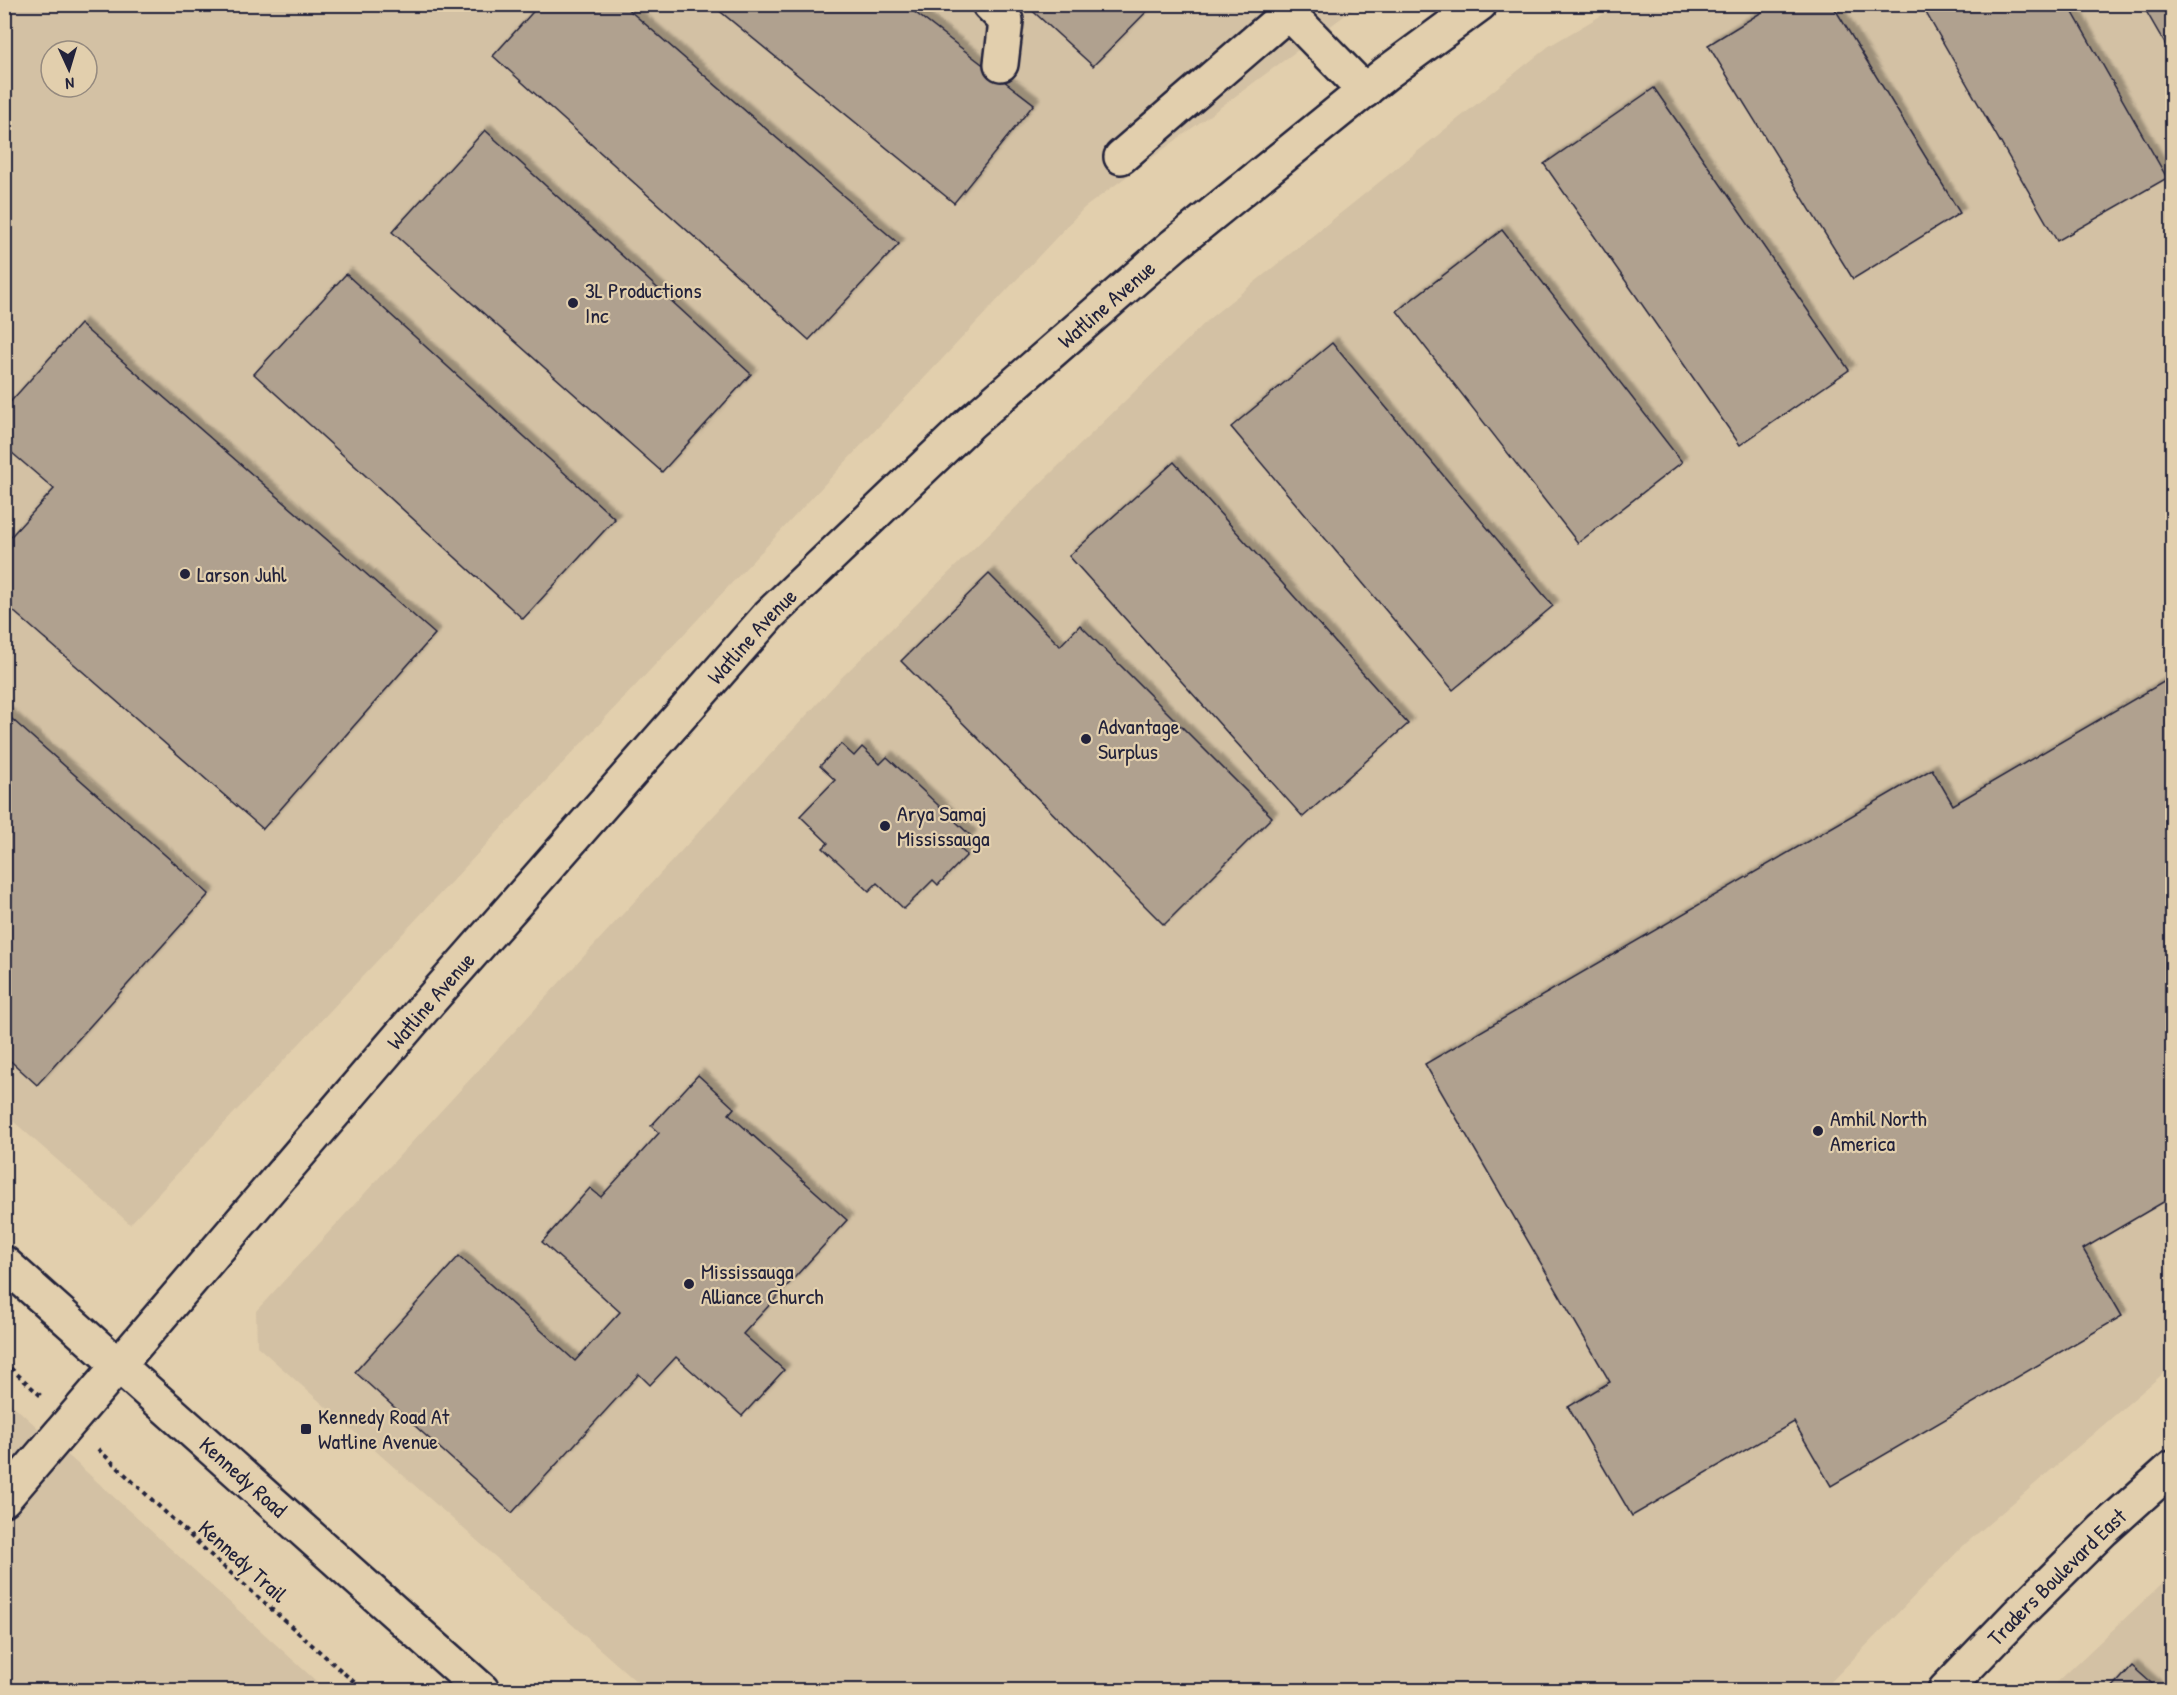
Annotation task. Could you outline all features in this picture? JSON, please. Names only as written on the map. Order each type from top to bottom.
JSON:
[{"type":"street","points":[[989,4],[1006,21],[1001,64]]},
{"type":"street","name":"Watline Avenue","points":[[4,1499],[429,1002],[769,615],[979,415],[1174,245],[1365,90],[1480,4]]},
{"type":"street","points":[[1121,157],[1284,9],[1365,90]]},
{"type":"street","name":"Kennedy Road","points":[[4,1263],[482,1690]]},
{"type":"street","name":"Traders Boulevard East","points":[[1945,1690],[2103,1530],[2172,1468]]},
{"type":"path","points":[[4,1362],[23,1380]]},
{"type":"path","name":"Kennedy Trail","points":[[102,1453],[215,1559],[363,1690]]},
{"type":"shaded area","points":[[5,5],[1359,5],[1084,208],[130,1224],[5,1114]]},
{"type":"shaded area","points":[[1619,5],[2172,5],[2172,1366],[1964,1545],[1823,1690],[646,1690],[257,1346],[256,1311],[841,678],[1210,318],[1549,46]]},
{"type":"shaded area","points":[[5,1398],[326,1690],[5,1690]]},
{"type":"shaded area","points":[[2172,1574],[2172,1690],[2049,1690]]},
{"type":"building","points":[[540,4],[622,4],[899,244],[809,340],[493,56]]},
{"type":"building","points":[[711,4],[904,4],[1034,104],[954,203]]},
{"type":"building","points":[[1025,4],[1154,4],[1093,66]]},
{"type":"building","points":[[1775,4],[1832,4],[1960,213],[1853,279],[1708,45]]},
{"type":"building","points":[[1921,4],[2068,4],[2167,178],[2057,241]]},
{"type":"building","points":[[2142,4],[2172,4],[2172,56]]},
{"type":"building","points":[[1654,88],[1849,370],[1740,445],[1544,164]]},
{"type":"building","name":"3L Productions Inc","points":[[485,130],[751,374],[662,472],[392,232]]},
{"type":"building","points":[[1502,230],[1682,462],[1578,543],[1397,311]]},
{"type":"building","points":[[346,274],[615,519],[523,619],[254,374]]},
{"type":"building","name":"Larson Juhl","points":[[80,324],[435,634],[263,829],[4,603],[4,544],[54,489],[4,446],[4,409]]},
{"type":"building","points":[[1332,343],[1553,606],[1453,690],[1231,427]]},
{"type":"building","points":[[1174,462],[1408,724],[1303,817],[1069,556]]},
{"type":"building","name":"Advantage Surplus","points":[[989,574],[1060,646],[1080,625],[1272,817],[1164,925],[901,661]]},
{"type":"building","name":"Amhil North America","points":[[2172,677],[2172,1197],[2083,1249],[2122,1316],[1831,1486],[1794,1422],[1632,1516],[1568,1407],[1610,1382],[1425,1064],[1932,769],[1953,805]]},
{"type":"building","points":[[4,712],[209,894],[37,1085],[4,1055]]},
{"type":"building","name":"Arya Samaj Mississauga","points":[[841,744],[854,756],[862,747],[880,764],[887,757],[971,836],[959,848],[967,855],[938,885],[933,880],[904,909],[877,883],[869,891],[823,848],[828,843],[800,816],[835,780],[820,766]]},
{"type":"building","name":"Mississauga Alliance Church","points":[[698,1075],[734,1108],[729,1114],[847,1220],[743,1334],[784,1370],[742,1416],[676,1357],[650,1385],[639,1374],[512,1513],[355,1372],[459,1256],[575,1361],[620,1312],[542,1242],[590,1188],[601,1197],[659,1133],[651,1126]]},
{"type":"building","points":[[2132,1666],[2159,1690],[2110,1690]]},
{"type":"place","name":"3L Productions Inc","points":[[573,303]]},
{"type":"place","name":"Larson Juhl","points":[[185,574]]},
{"type":"place","name":"Advantage Surplus","points":[[1086,739]]},
{"type":"place","name":"Arya Samaj Mississauga","points":[[885,826]]},
{"type":"place","name":"Amhil North America","points":[[1818,1131]]},
{"type":"place","name":"Mississauga Alliance Church","points":[[689,1284]]},
{"type":"place","name":"Kennedy Road At Watline Avenue","points":[[306,1429]]}]
